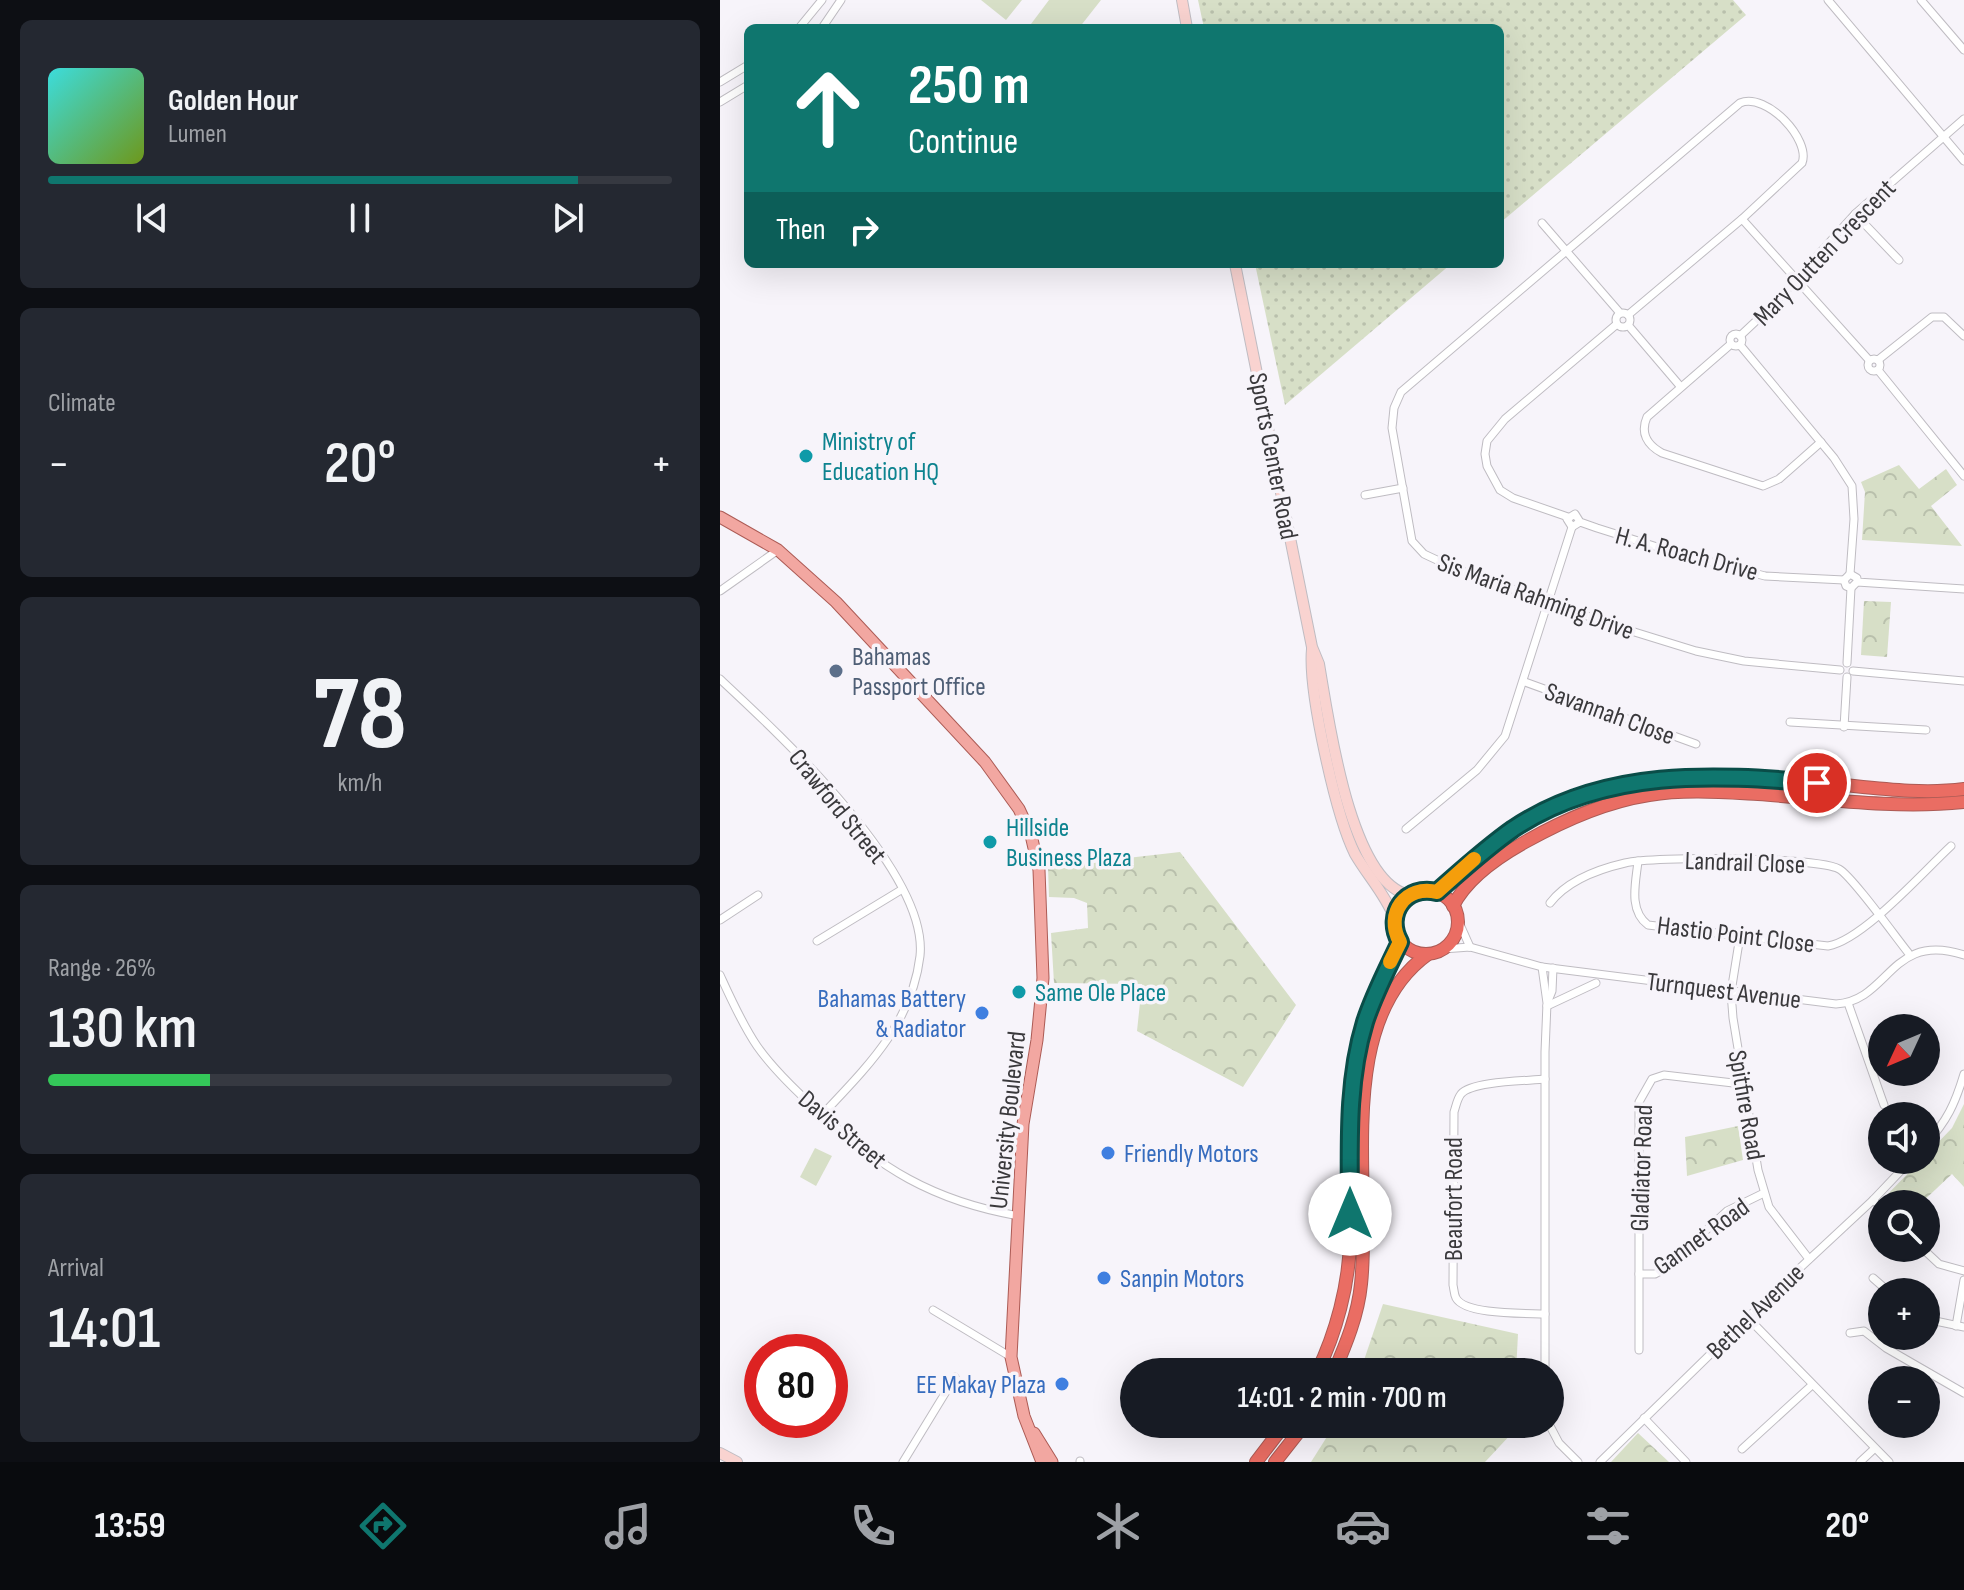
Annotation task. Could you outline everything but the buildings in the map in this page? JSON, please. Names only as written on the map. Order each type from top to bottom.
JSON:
[{"type":"highway","points":[[1437,892],[1495,842],[1543,812],[1608,788],[1644,780],[1735,776],[1896,790],[1964,789]]},
{"type":"highway","points":[[1453,906],[1461,891],[1490,865],[1541,832],[1586,812],[1650,794],[1735,792],[1912,804],[1964,802]]},
{"type":"highway","points":[[1339,1358],[1358,1308],[1361,1284],[1364,1251],[1362,1121],[1369,1057],[1390,999],[1410,968],[1428,954],[1443,949],[1455,937],[1458,920],[1453,906],[1437,892],[1422,890],[1409,895],[1399,904],[1394,929],[1400,942],[1412,951],[1428,954]]},
{"type":"highway","points":[[1322,1358],[1335,1325],[1350,1243],[1350,1110],[1354,1069],[1373,1000],[1400,942]]},
{"type":"highway","points":[[1256,1462],[1274,1438]]},
{"type":"highway","points":[[1275,1462],[1294,1438]]},
{"type":"main road","points":[[1182,0],[1186,24]]},
{"type":"main road","name":"Sports Center Road","points":[[1236,268],[1312,647],[1319,664],[1353,824],[1380,875],[1396,889],[1409,895]]},
{"type":"main road","name":"University Boulevard","points":[[720,517],[778,550],[836,602],[985,762],[1019,809],[1031,835],[1041,886],[1043,978],[1037,1040],[1023,1124],[1011,1357],[1029,1427],[1042,1462]]},
{"type":"main road","name":"Sports Center Road","points":[[1312,647],[1316,695],[1338,805],[1355,853],[1394,917]]},
{"type":"main road","name":"University Boulevard","points":[[1029,1427],[1052,1462]]},
{"type":"main road","points":[[723,1457],[737,1462]]},
{"type":"street","points":[[802,24],[822,0]]},
{"type":"street","points":[[825,24],[841,0]]},
{"type":"street","points":[[1828,0],[1964,161]]},
{"type":"street","points":[[1921,0],[1964,50]]},
{"type":"street","points":[[720,82],[744,67]]},
{"type":"street","points":[[720,102],[744,87]]},
{"type":"street","name":"Sis Maria Rahming Drive","points":[[1742,219],[1798,168],[1804,156],[1801,142],[1795,134],[1767,105],[1756,101],[1740,103],[1401,392],[1394,408],[1392,428],[1410,535],[1424,554],[1470,574],[1661,641],[1720,658],[1840,670]]},
{"type":"street","name":"Mary Outten Crescent","points":[[1821,442],[1779,479],[1763,486],[1662,453],[1649,444],[1644,426],[1651,412],[1680,386],[1731,344],[1735,347],[1855,214],[1964,119]]},
{"type":"street","points":[[1855,214],[1899,260]]},
{"type":"street","points":[[1617,324],[1616,318],[1742,219],[1874,360],[1878,370],[1964,476]]},
{"type":"street","points":[[1542,223],[1624,314],[1628,325],[1680,386]]},
{"type":"street","points":[[1874,360],[1932,317],[1944,317],[1964,336]]},
{"type":"street","points":[[1617,324],[1623,327],[1628,325]]},
{"type":"street","points":[[1406,829],[1489,760],[1505,736],[1576,524],[1568,523],[1568,517],[1513,498],[1500,490],[1487,466],[1487,441],[1505,419],[1617,324]]},
{"type":"street","points":[[1740,340],[1852,486],[1854,519],[1846,586],[1964,589]]},
{"type":"street","points":[[1365,495],[1403,488]]},
{"type":"street","name":"H. A. Roach Drive","points":[[1576,524],[1753,573],[1847,577]]},
{"type":"street","points":[[720,591],[778,550]]},
{"type":"street","points":[[1847,663],[1854,585]]},
{"type":"street","points":[[1847,663],[1840,670],[1850,674],[1964,681]]},
{"type":"street","points":[[1844,727],[1851,665],[1847,663]]},
{"type":"street","name":"Crawford Street","points":[[720,679],[824,781],[864,829],[912,911],[920,955],[906,1009],[894,1034],[881,1051],[822,1115]]},
{"type":"street","name":"Savannah Close","points":[[1525,682],[1696,744]]},
{"type":"street","points":[[1790,722],[1926,730]]},
{"type":"street","name":"Hastio Point Close","points":[[1638,861],[1635,899],[1637,911],[1648,925],[1833,946],[1843,942],[1877,915],[1951,846]]},
{"type":"street","name":"Landrail Close","points":[[1550,903],[1563,889],[1587,876],[1638,861],[1751,860],[1828,865],[1845,873],[1910,955]]},
{"type":"street","points":[[817,941],[901,890]]},
{"type":"street","points":[[720,920],[758,895]]},
{"type":"street","points":[[1458,920],[1470,947]]},
{"type":"street","name":"Spitfire Road","points":[[1740,936],[1731,992],[1742,1084],[1764,1193],[1777,1221],[1809,1259]]},
{"type":"street","name":"Turnquest Avenue","points":[[1443,949],[1470,947],[1542,967],[1731,992],[1848,1003]]},
{"type":"street","points":[[1883,1102],[1848,1003],[1910,955],[1924,949],[1944,948],[1964,955]]},
{"type":"street","points":[[1542,967],[1547,1004],[1545,1358]]},
{"type":"street","points":[[1547,1004],[1552,991],[1553,968]]},
{"type":"street","name":"Davis Street","points":[[720,975],[768,1060],[822,1115],[874,1159],[928,1190],[979,1210],[1019,1216]]},
{"type":"street","points":[[1547,1004],[1596,983]]},
{"type":"street","points":[[1940,1128],[1955,1106],[1964,1074]]},
{"type":"street","name":"Gladiator Road","points":[[1639,1350],[1639,1102],[1652,1079],[1664,1075],[1742,1084]]},
{"type":"street","name":"Beaufort Road","points":[[1545,1079],[1474,1086],[1462,1092],[1457,1102],[1454,1112],[1453,1285],[1456,1299],[1478,1310],[1545,1314]]},
{"type":"street","name":"Bethel Avenue","points":[[1882,1190],[1898,1174]]},
{"type":"street","name":"Gannet Road","points":[[1639,1274],[1655,1274],[1664,1269],[1727,1211],[1764,1193]]},
{"type":"street","name":"Bethel Avenue","points":[[1600,1462],[1868,1205]]},
{"type":"street","points":[[1937,1262],[1964,1271]]},
{"type":"street","points":[[1940,1322],[1960,1327],[1964,1280]]},
{"type":"street","points":[[933,1310],[1011,1357]]},
{"type":"street","points":[[1748,1318],[1889,1462]]},
{"type":"street","points":[[1850,1333],[1864,1331],[1886,1348],[1964,1393]]},
{"type":"street","points":[[903,1462],[955,1377]]},
{"type":"street","points":[[1742,1449],[1812,1385]]},
{"type":"street","points":[[1644,1418],[1686,1462]]},
{"type":"street","points":[[1556,1438],[1578,1462]]},
{"type":"street","points":[[1860,1462],[1874,1449]]},
{"type":"green space","points":[[981,0],[1022,0],[1006,20]]},
{"type":"green space","points":[[1049,0],[1101,0],[1082,24],[1031,24]]},
{"type":"green space","points":[[1198,0],[1733,0],[1746,15],[1504,220],[1504,24],[1203,24]]},
{"type":"green space","points":[[1256,268],[1446,268],[1285,405]]},
{"type":"green space","points":[[1899,465],[1919,489],[1946,469],[1957,485],[1931,506],[1962,546],[1862,540],[1865,492],[1861,482]]},
{"type":"green space","points":[[1864,601],[1891,602],[1887,657],[1861,655]]},
{"type":"green space","points":[[1180,852],[1296,1005],[1243,1087],[1137,1031],[1142,984],[1054,983],[1051,933],[1088,928],[1087,903],[1074,898],[1049,897],[1048,867]]},
{"type":"green space","points":[[1964,1104],[1964,1187],[1952,1174],[1935,1190],[1892,1190],[1907,1174],[1940,1174],[1940,1140],[1952,1128]]},
{"type":"green space","points":[[1738,1126],[1743,1160],[1687,1176],[1685,1137]]},
{"type":"green space","points":[[815,1148],[832,1156],[816,1186],[800,1177]]},
{"type":"green space","points":[[1383,1304],[1518,1334],[1517,1358],[1365,1358]]},
{"type":"green space","points":[[1638,1433],[1669,1462],[1611,1462]]},
{"type":"green space","points":[[1326,1438],[1507,1438],[1485,1462],[1311,1462]]},
{"type":"slow traffic","points":[[1390,962],[1400,942],[1394,920],[1401,901],[1419,891],[1437,892],[1474,859]]},
{"type":"place","name":"Ministry of Education HQ","points":[[806,456]]},
{"type":"place","name":"Bahamas Passport Office","points":[[836,671]]},
{"type":"place","name":"Hillside Business Plaza","points":[[990,842]]},
{"type":"place","name":"Same Ole Place","points":[[1019,992]]},
{"type":"place","name":"Bahamas Battery & Radiator","points":[[982,1013]]},
{"type":"place","name":"Friendly Motors","points":[[1108,1153]]},
{"type":"place","name":"Sanpin Motors","points":[[1104,1278]]},
{"type":"place","name":"EE Makay Plaza","points":[[1062,1384]]},
{"type":"route","points":[[1350,1214],[1350,1110],[1354,1069],[1365,1022],[1400,942],[1394,920],[1403,899],[1422,890],[1437,892],[1478,855],[1522,824],[1551,808],[1608,788],[1668,777],[1735,776],[1817,783]]}]
